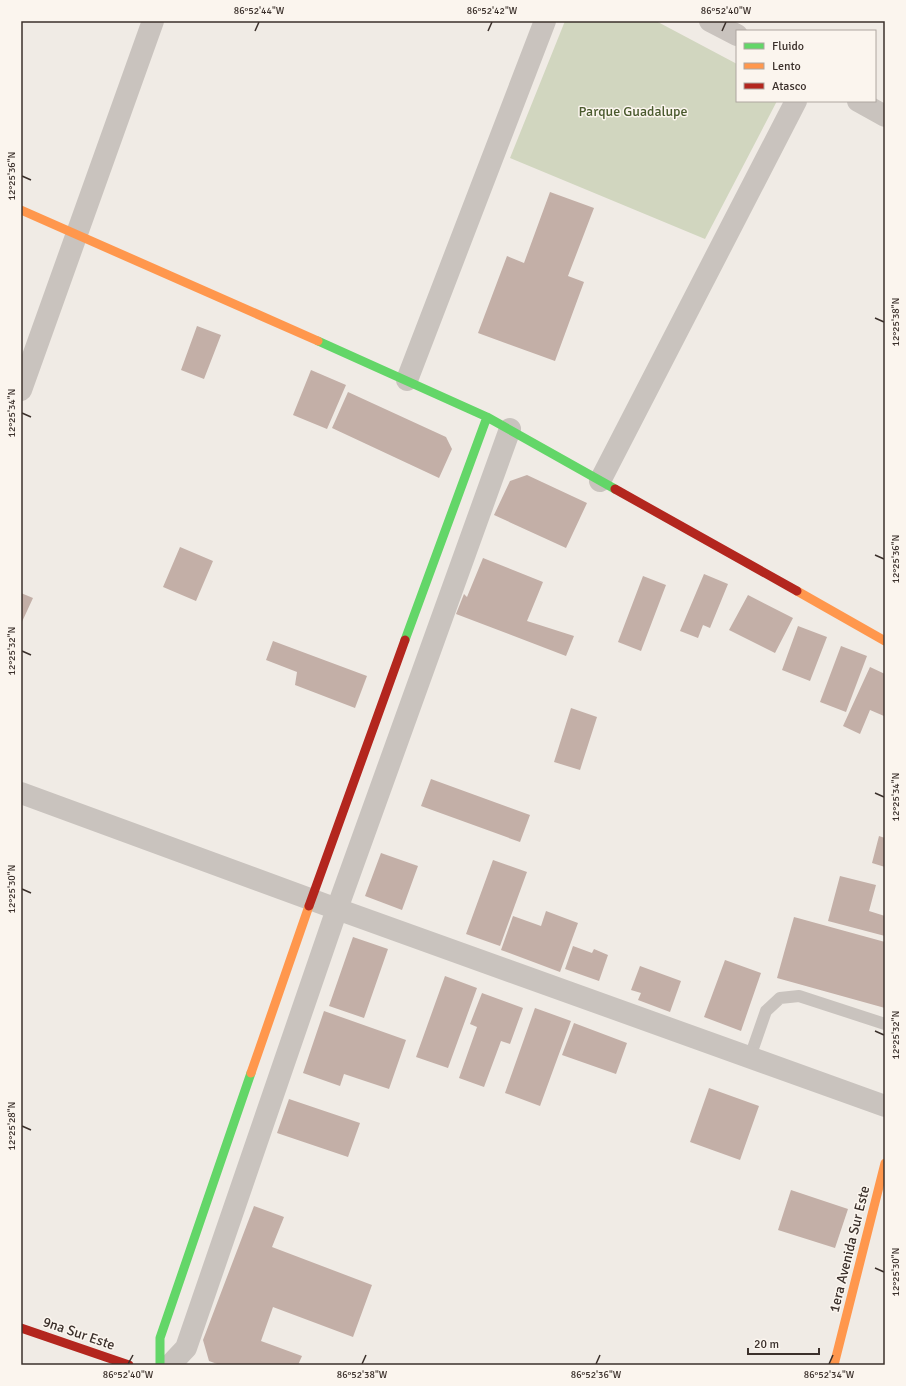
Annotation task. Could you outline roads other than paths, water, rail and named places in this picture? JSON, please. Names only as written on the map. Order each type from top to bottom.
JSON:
[{"type":"street","points":[[21,390],[153,21]]},
{"type":"street","points":[[407,380],[545,21]]},
{"type":"street","points":[[710,21],[736,34]]},
{"type":"street","points":[[600,481],[795,102]]},
{"type":"street","points":[[860,102],[885,116]]},
{"type":"street","points":[[21,210],[407,380],[487,417],[885,641]]},
{"type":"street","points":[[160,1365],[160,1338],[311,899],[487,417]]},
{"type":"street","points":[[170,1365],[186,1348],[337,909],[510,429]]},
{"type":"street","points":[[21,793],[337,909],[885,1106]]},
{"type":"street","name":"1era Avenida Sur Este","points":[[834,1365],[885,1163]]},
{"type":"street","name":"9na Sur Este","points":[[21,1328],[129,1365]]},
{"type":"lane","points":[[750,1057],[766,1011],[780,998],[799,996],[885,1024]]},
{"type":"park label","name":"Parque Guadalupe","points":[[633,111]]}]
